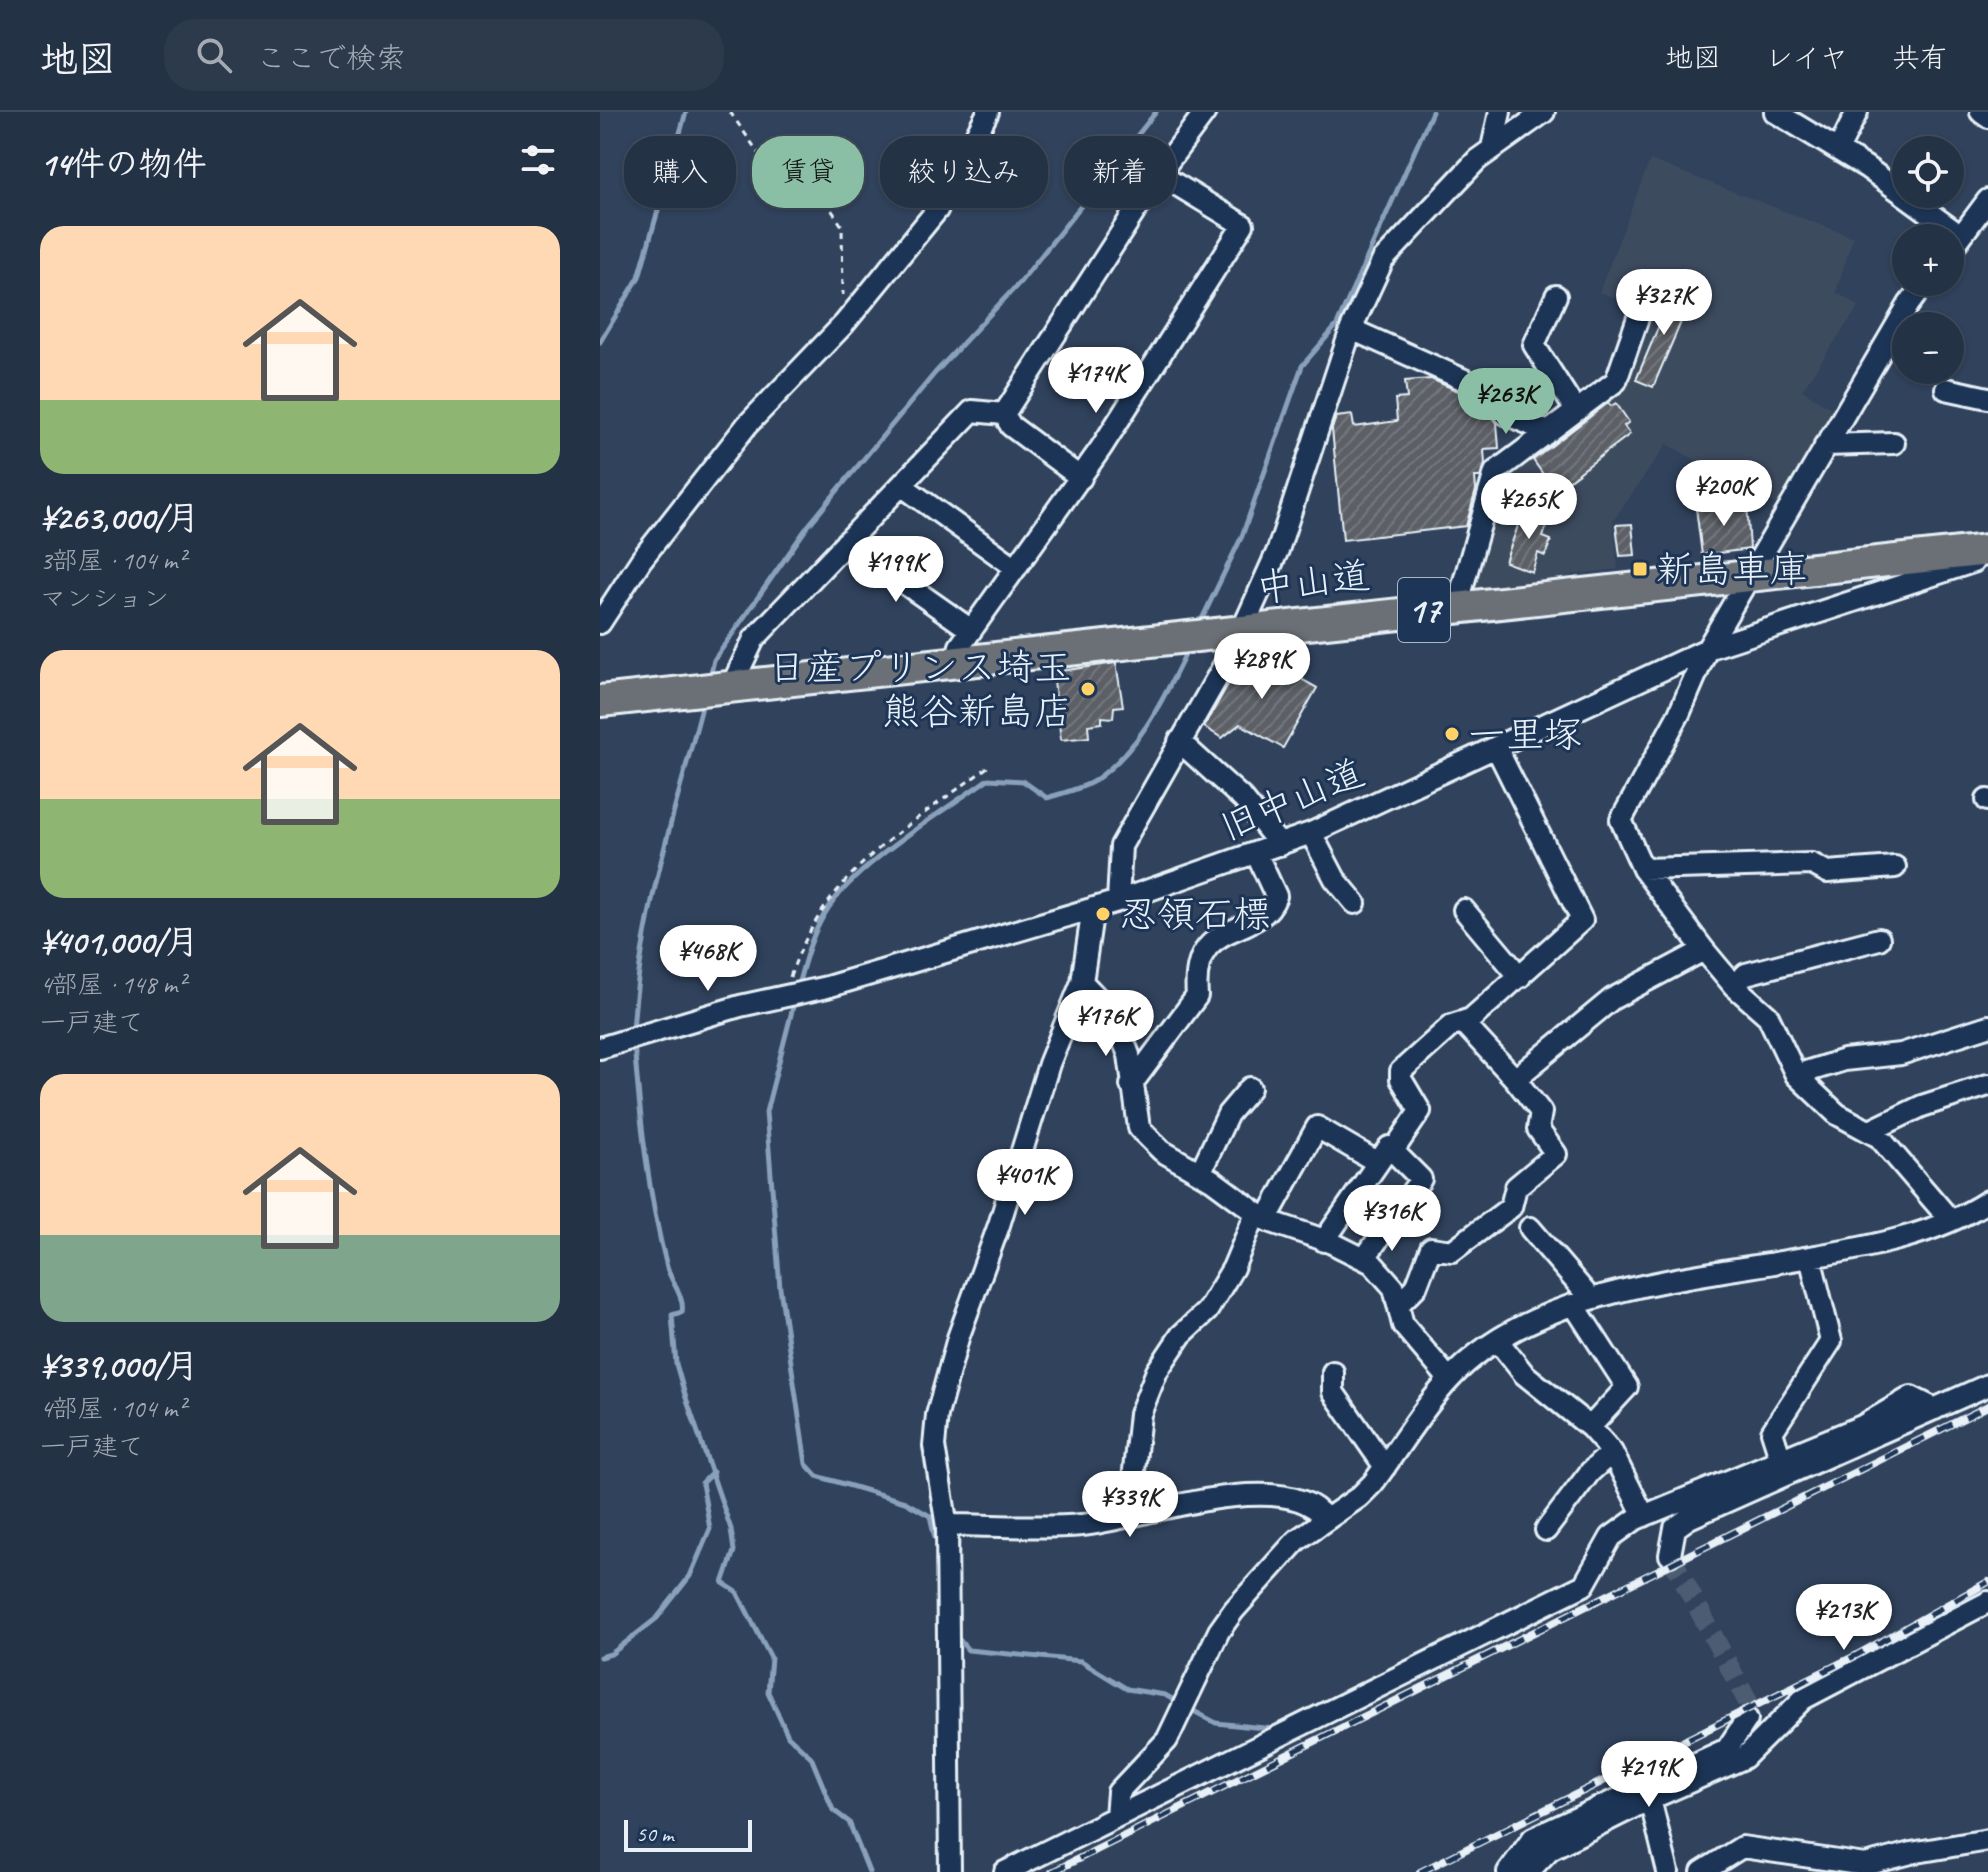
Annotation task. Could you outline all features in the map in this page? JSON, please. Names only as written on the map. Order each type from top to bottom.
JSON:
[{"type":"highway","name":"中山道","points":[[600,701],[1988,550]]},
{"type":"street","points":[[600,623],[641,560],[747,425],[844,324],[937,210],[988,112]]},
{"type":"street","points":[[1176,151],[1205,112]]},
{"type":"street","points":[[1492,148],[1500,112]]},
{"type":"street","points":[[1118,901],[1121,846],[1234,648],[1278,550],[1351,329],[1383,260],[1439,198],[1492,148],[1544,112]]},
{"type":"street","points":[[1775,112],[1838,150],[1932,224]]},
{"type":"street","points":[[1838,150],[1857,112]]},
{"type":"street","points":[[1981,112],[1988,117]]},
{"type":"street","points":[[955,663],[960,646],[1081,478],[1243,225],[1176,184]]},
{"type":"street","points":[[1964,236],[1982,221],[1988,200]]},
{"type":"street","points":[[1004,414],[1137,208]]},
{"type":"street","points":[[1556,296],[1534,345],[1576,411]]},
{"type":"street","points":[[1915,296],[1707,649],[1679,714],[1621,820],[1643,869],[1734,986],[1768,1016],[1796,1075],[1837,1114],[1870,1131],[1951,1221]]},
{"type":"street","points":[[1457,606],[1495,472],[1616,381],[1641,309]]},
{"type":"street","points":[[1351,329],[1489,391],[1506,414],[1548,432]]},
{"type":"street","points":[[1946,389],[1988,398]]},
{"type":"street","points":[[715,688],[754,639],[972,411],[1004,414]]},
{"type":"street","points":[[1004,414],[1011,426],[1081,478]]},
{"type":"street","points":[[1825,445],[1894,443]]},
{"type":"street","points":[[901,485],[1016,568]]},
{"type":"street","points":[[846,542],[971,630]]},
{"type":"street","name":"旧中山道","points":[[600,1048],[1118,901],[1257,855],[1311,833],[1707,649],[1988,557]]},
{"type":"street","points":[[1179,741],[1243,799],[1280,845]]},
{"type":"street","points":[[1398,1305],[1416,1287],[1431,1248],[1452,1251],[1511,1207],[1516,1187],[1556,1154],[1538,1129],[1541,1112],[1467,1027],[1471,1019],[1582,920],[1496,747]]},
{"type":"street","points":[[1311,833],[1335,879],[1355,903]]},
{"type":"street","points":[[1131,1085],[1197,996],[1195,969],[1206,948],[1271,910],[1276,896],[1257,855]]},
{"type":"street","points":[[1643,869],[1812,864],[1827,872],[1895,867]]},
{"type":"street","points":[[950,1872],[946,1532],[934,1446],[937,1415],[958,1338],[999,1225],[1049,1064],[1082,982],[1093,908]]},
{"type":"street","points":[[1464,910],[1520,977]]},
{"type":"street","points":[[1734,986],[1746,974],[1879,939]]},
{"type":"street","points":[[1515,1079],[1612,999],[1704,950]]},
{"type":"street","points":[[1082,982],[1113,1014],[1129,1055],[1139,1128],[1162,1151],[1200,1173],[1261,1216],[1364,1259],[1394,1288],[1403,1325],[1449,1379]]},
{"type":"street","points":[[1324,1241],[1420,1111],[1401,1079],[1401,1071],[1452,1025],[1471,1019]]},
{"type":"street","points":[[1796,1075],[1844,1060],[1901,1054],[1988,1026]]},
{"type":"street","points":[[1870,1131],[1922,1106],[1988,1085]]},
{"type":"street","points":[[1200,1173],[1228,1114],[1250,1088]]},
{"type":"street","points":[[1129,1517],[1140,1414],[1157,1371],[1181,1335],[1207,1311],[1317,1127],[1385,1156],[1421,1179],[1364,1259]]},
{"type":"street","points":[[1116,1816],[1118,1792],[1167,1740],[1219,1631],[1234,1610],[1286,1551],[1325,1518],[1359,1497],[1385,1467],[1449,1379],[1514,1328],[1582,1302],[1869,1247],[1951,1221],[1988,1201]]},
{"type":"street","points":[[1530,1228],[1582,1302],[1627,1387],[1590,1427]]},
{"type":"street","points":[[1781,1460],[1772,1432],[1831,1341],[1810,1257]]},
{"type":"street","points":[[1498,1341],[1524,1374],[1590,1427],[1612,1452],[1644,1516]]},
{"type":"street","points":[[1333,1372],[1333,1392],[1385,1467]]},
{"type":"street","points":[[1670,1555],[1675,1528],[1689,1518],[1988,1385]]},
{"type":"street","points":[[1005,1872],[1584,1585],[1611,1537],[1644,1516],[1862,1426],[1911,1397],[1935,1409]]},
{"type":"street","points":[[1546,1530],[1590,1472],[1612,1452]]},
{"type":"street","points":[[946,1532],[1082,1525],[1208,1498],[1237,1495],[1295,1501],[1319,1510],[1325,1518]]},
{"type":"street","points":[[1528,1872],[1550,1849],[1650,1799],[1744,1758],[1803,1699],[1984,1609]]},
{"type":"street","points":[[1508,1872],[1533,1838],[1727,1749],[1747,1719]]},
{"type":"street","points":[[1650,1799],[1668,1872]]},
{"type":"street","points":[[1702,1872],[1742,1847],[1865,1865],[1988,1840]]},
{"type":"path","points":[[730,112],[760,155],[781,174],[825,200],[842,226],[844,324]]},
{"type":"path","points":[[784,996],[799,953],[828,899],[854,868],[989,766]]},
{"type":"shaded area","points":[[1650,160],[1853,237],[1836,292],[1859,306],[1802,390],[1833,409],[1778,506],[1667,444],[1613,521],[1618,569],[1571,575],[1541,586],[1472,591],[1506,475],[1628,383],[1654,312],[1599,292]]},
{"type":"building","points":[[1675,287],[1693,294],[1653,387],[1636,380]]},
{"type":"building","points":[[1431,379],[1481,401],[1497,423],[1499,448],[1484,449],[1485,465],[1480,477],[1475,477],[1476,490],[1466,526],[1343,540],[1332,429],[1336,417],[1352,415],[1354,427],[1397,421],[1395,399],[1407,398],[1405,381]]},
{"type":"building","points":[[1608,403],[1611,406],[1616,403],[1629,422],[1624,426],[1630,434],[1555,491],[1533,460]]},
{"type":"building","points":[[1747,502],[1750,549],[1702,555],[1696,508]]},
{"type":"building","points":[[1524,509],[1549,519],[1543,537],[1551,540],[1545,556],[1538,553],[1532,572],[1505,562]]},
{"type":"building","points":[[1632,524],[1635,555],[1620,556],[1616,525]]},
{"type":"building","points":[[1248,649],[1317,688],[1283,748],[1240,724],[1222,738],[1204,727]]},
{"type":"building","name":"日産プリンス埼玉 熊谷新島店","points":[[1116,663],[1123,706],[1114,707],[1113,718],[1102,717],[1102,723],[1088,725],[1089,737],[1061,740],[1053,672]]},
{"type":"waterway","points":[[600,342],[639,277],[686,112]]},
{"type":"waterway","points":[[710,677],[714,660],[808,526],[935,373],[1021,281],[1156,112]]},
{"type":"waterway","points":[[1200,623],[1242,536],[1302,366],[1337,325],[1432,112]]},
{"type":"waterway","points":[[797,989],[820,923],[832,903],[864,869],[988,779],[1023,781],[1047,798],[1094,781],[1111,768],[1139,737],[1161,703],[1189,647]]},
{"type":"waterway","points":[[633,1033],[651,906],[704,699]]},
{"type":"waterway","points":[[795,999],[766,1112],[780,1288],[806,1464],[817,1476],[905,1502],[930,1516],[935,1538],[943,1539]]},
{"type":"waterway","points":[[634,1043],[642,1127],[655,1212],[667,1267],[682,1306],[682,1312],[672,1315],[676,1364],[731,1529],[734,1551],[723,1583],[737,1592],[771,1658],[768,1692],[788,1736],[811,1757],[833,1810],[849,1822],[869,1872]]},
{"type":"waterway","points":[[600,1657],[611,1654],[657,1618],[690,1576],[710,1529],[702,1483],[713,1472]]},
{"type":"waterway","points":[[953,1541],[958,1542],[957,1574]]},
{"type":"waterway","points":[[956,1636],[968,1650],[1081,1661],[1127,1689],[1165,1695],[1179,1703]]},
{"type":"waterway","points":[[1188,1708],[1216,1723],[1274,1729]]},
{"type":"tunnel","points":[[1670,1555],[1748,1702],[1747,1719]]},
{"type":"railway","points":[[1052,1872],[1988,1406]]},
{"type":"railway","points":[[1420,1872],[1857,1655],[1988,1582]]},
{"type":"place","name":"新島車庫","points":[[1640,569]]},
{"type":"place","name":"日産プリンス埼玉 熊谷新島店","points":[[1088,689]]},
{"type":"place","name":"一里塚","points":[[1452,734]]},
{"type":"place","name":"忍領石標","points":[[1103,914]]}]
